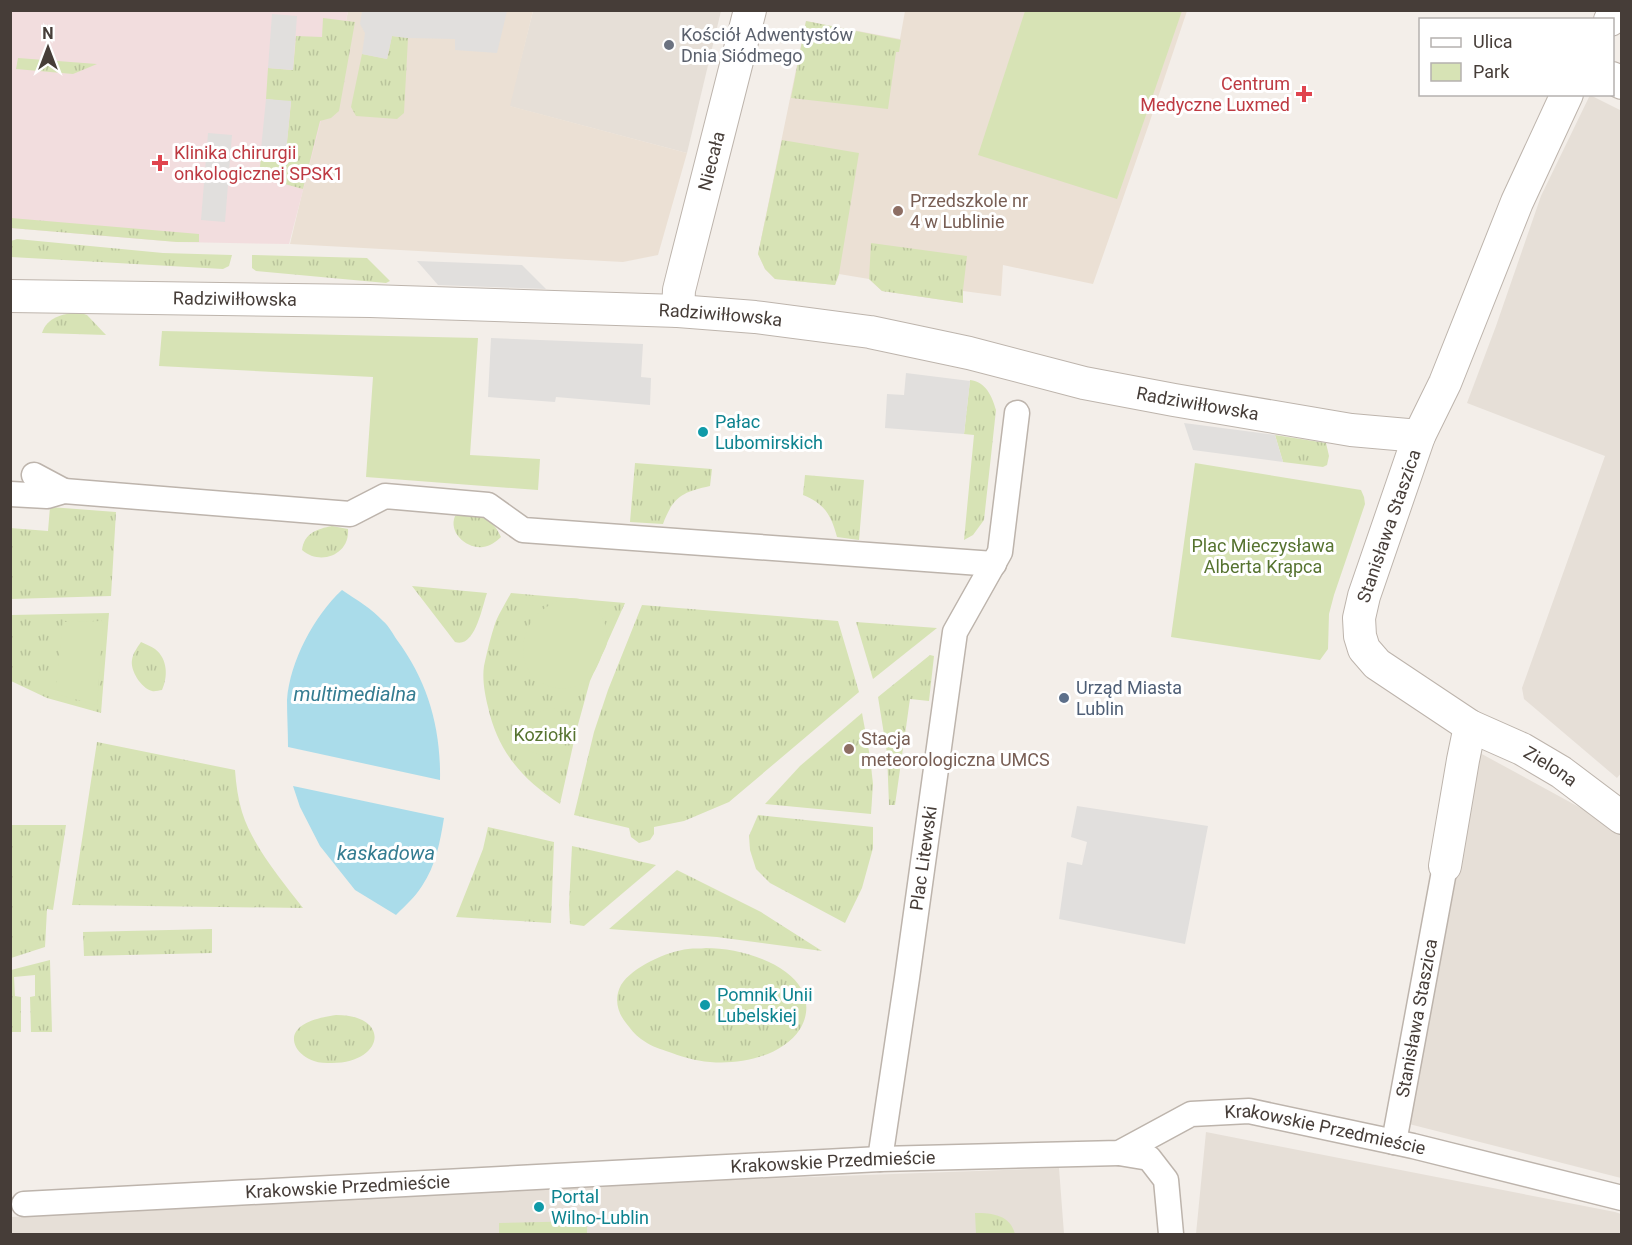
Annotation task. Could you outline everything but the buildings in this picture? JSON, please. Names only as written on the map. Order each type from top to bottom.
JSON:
[{"type":"street","name":"Niecała","points":[[678,311],[686,262],[750,10]]},
{"type":"street","name":"Stanisława Staszica","points":[[1394,1142],[1470,726],[1377,664],[1364,649],[1360,636],[1359,618],[1364,596],[1419,436],[1445,382],[1517,202],[1567,96]]},
{"type":"street","name":"Radziwiłłowska","points":[[10,296],[358,301],[678,311],[754,317],[870,332],[969,353],[1084,382],[1174,400],[1330,427],[1419,436]]},
{"type":"street","name":"Plac Litewski","points":[[880,1159],[955,632],[1000,552],[1017,413]]},
{"type":"street","points":[[34,475],[64,491]]},
{"type":"street","points":[[10,494],[47,496],[64,491],[350,514],[385,496],[488,506],[523,530],[994,564]]},
{"type":"street","name":"Zielona","points":[[1470,726],[1532,754],[1561,772],[1622,818]]},
{"type":"street","name":"Krakowskie Przedmieście","points":[[24,1204],[880,1159],[1119,1153],[1191,1114],[1250,1111],[1394,1142],[1622,1198]]},
{"type":"street","points":[[1119,1153],[1149,1158],[1166,1180],[1171,1234]]},
{"type":"shaded area","points":[[362,10],[507,11],[497,53],[455,50],[455,39],[392,36],[387,59],[362,54],[365,33],[360,24]]},
{"type":"shaded area","name":"Klinika chirurgii onkologicznej SPSK1","points":[[10,11],[348,11],[289,244],[177,242],[11,228]]},
{"type":"shaded area","points":[[348,11],[533,11],[510,106],[687,153],[658,255],[623,262],[290,244],[333,63],[342,41]]},
{"type":"shaded area","points":[[533,11],[721,11],[687,153],[509,106]]},
{"type":"shaded area","points":[[905,11],[1187,11],[1093,284],[1003,265],[1001,296],[963,291],[963,303],[882,291],[869,279],[839,274],[835,285],[775,279],[765,269],[758,254],[806,21],[900,39]]},
{"type":"shaded area","points":[[272,14],[297,16],[293,70],[268,68]]},
{"type":"shaded area","points":[[1590,96],[1622,111],[1622,772],[1617,778],[1524,699],[1522,688],[1605,456],[1467,403],[1541,196]]},
{"type":"shaded area","points":[[266,99],[291,101],[286,152],[261,149]]},
{"type":"shaded area","points":[[208,133],[232,135],[225,222],[201,220]]},
{"type":"shaded area","points":[[417,261],[522,265],[546,289],[438,285]]},
{"type":"shaded area","points":[[491,338],[643,344],[641,377],[651,378],[650,405],[556,397],[555,402],[488,397]]},
{"type":"shaded area","points":[[906,373],[970,381],[964,434],[885,428],[887,394],[904,395]]},
{"type":"shaded area","points":[[1184,423],[1275,435],[1283,462],[1193,450]]},
{"type":"shaded area","points":[[1480,753],[1621,830],[1621,1178],[1409,1124]]},
{"type":"shaded area","points":[[1077,806],[1208,826],[1185,944],[1059,919],[1067,862],[1082,865],[1087,842],[1071,837]]},
{"type":"shaded area","points":[[1206,1132],[1615,1212],[1621,1214],[1621,1234],[1196,1234]]},
{"type":"shaded area","points":[[1059,1168],[1064,1234],[11,1234],[11,1217],[590,1185]]},
{"type":"green space","points":[[1025,11],[1182,11],[1117,199],[978,155]]},
{"type":"green space","points":[[323,18],[355,22],[339,111],[331,118],[320,121],[303,189],[259,177],[261,157],[264,157],[266,150],[286,152],[291,102],[266,99],[268,68],[293,70],[296,36],[322,37]]},
{"type":"green space","points":[[806,21],[901,40],[899,52],[896,52],[888,109],[791,98]]},
{"type":"green space","points":[[392,36],[408,38],[404,113],[397,119],[356,116],[351,107],[362,54],[387,59]]},
{"type":"green space","points":[[18,58],[97,64],[73,74],[16,69]]},
{"type":"green space","points":[[782,140],[859,153],[839,274],[835,285],[775,279],[765,269],[758,254]]},
{"type":"green space","points":[[11,218],[199,234],[199,242],[11,228]]},
{"type":"green space","points":[[17,239],[163,253],[232,255],[229,266],[223,269],[11,257],[11,241]]},
{"type":"green space","points":[[871,243],[967,256],[963,303],[882,291],[869,279]]},
{"type":"green space","points":[[252,255],[367,258],[390,281],[386,283],[256,271],[252,268]]},
{"type":"green space","points":[[78,312],[87,315],[106,335],[42,333],[52,320],[61,315]]},
{"type":"green space","points":[[162,331],[478,338],[470,455],[540,459],[538,490],[366,477],[373,377],[159,366]]},
{"type":"green space","points":[[970,380],[984,387],[996,410],[984,520],[973,535],[964,540],[974,435],[964,434]]},
{"type":"green space","points":[[1275,435],[1326,443],[1329,456],[1327,465],[1323,467],[1283,462]]},
{"type":"green space","points":[[635,463],[712,469],[710,486],[680,497],[663,524],[630,522]]},
{"type":"green space","name":"Plac Mieczysława Alberta Krąpca","points":[[1195,463],[1361,490],[1365,504],[1329,614],[1328,649],[1320,660],[1171,637]]},
{"type":"green space","points":[[805,475],[864,480],[859,540],[837,537],[832,522],[822,506],[803,495]]},
{"type":"green space","points":[[50,507],[116,512],[111,596],[11,599],[10,528],[48,531]]},
{"type":"green space","points":[[461,514],[490,521],[501,537],[493,544],[483,547],[465,543],[454,528],[455,516]]},
{"type":"green space","points":[[332,526],[348,529],[344,546],[339,551],[325,557],[317,557],[302,550],[308,536]]},
{"type":"green space","points":[[412,586],[487,593],[477,625],[468,639],[455,642]]},
{"type":"green space","points":[[511,593],[625,603],[590,681],[560,804],[534,785],[505,751],[492,723],[487,702],[483,676],[485,661],[496,621]]},
{"type":"green space","points":[[566,598],[580,599],[597,610],[605,622],[607,643],[596,669],[589,678],[569,688],[554,688],[533,676],[525,660],[524,642],[530,624],[538,613]]},
{"type":"green space","points":[[642,605],[838,621],[859,692],[729,802],[684,821],[654,827],[654,834],[650,840],[639,843],[631,837],[629,828],[574,815],[594,732]]},
{"type":"green space","points":[[109,613],[101,713],[47,698],[11,681],[11,615]]},
{"type":"green space","points":[[103,621],[97,705],[55,694],[63,622]]},
{"type":"green space","points":[[856,622],[937,628],[873,679]]},
{"type":"green space","points":[[141,642],[155,649],[165,663],[166,674],[162,690],[148,689],[140,683],[135,673],[132,664],[133,657]]},
{"type":"green space","points":[[930,655],[934,656],[929,701],[910,699],[895,805],[889,805],[887,753],[878,697]]},
{"type":"green space","name":"Koziołki","points":[[552,707],[564,722],[566,734],[560,753],[542,755],[526,749],[518,731],[537,714]]},
{"type":"green space","points":[[862,713],[873,784],[871,814],[765,804],[800,766]]},
{"type":"green space","points":[[97,742],[235,770],[241,807],[253,838],[303,908],[72,905]]},
{"type":"green space","points":[[758,815],[873,827],[873,848],[862,888],[845,923],[770,883],[756,869],[750,850],[749,836]]},
{"type":"green space","points":[[10,825],[66,825],[53,910],[47,909],[45,947],[11,958]]},
{"type":"green space","points":[[488,827],[554,842],[551,923],[456,917],[483,849]]},
{"type":"green space","points":[[572,846],[656,865],[584,926],[570,924]]},
{"type":"green space","points":[[677,870],[761,912],[822,951],[717,937],[609,929]]},
{"type":"green space","points":[[212,929],[212,953],[84,956],[83,932]]},
{"type":"green space","points":[[706,948],[732,950],[760,958],[785,971],[795,980],[806,1000],[806,1015],[800,1029],[783,1046],[760,1057],[747,1060],[722,1063],[699,1061],[650,1045],[641,1039],[623,1019],[618,1005],[619,990],[626,978],[633,972],[680,950]]},
{"type":"green space","points":[[50,960],[52,1032],[31,1032],[30,997],[35,996],[35,975],[14,977],[15,996],[21,997],[21,1032],[11,1032],[11,970]]},
{"type":"green space","points":[[336,1015],[354,1017],[366,1022],[373,1030],[374,1039],[371,1048],[362,1056],[349,1061],[332,1063],[316,1062],[301,1054],[294,1039],[300,1027],[314,1020]]},
{"type":"green space","points":[[975,1213],[1000,1216],[1009,1223],[1015,1234],[976,1234]]},
{"type":"green space","points":[[587,1221],[587,1234],[499,1234],[499,1223]]},
{"type":"water","name":"multimedialna","points":[[342,590],[385,623],[417,672],[435,724],[440,780],[288,747],[287,700],[298,655],[313,626]]},
{"type":"water","name":"kaskadowa","points":[[293,786],[444,818],[431,870],[416,894],[396,915],[355,890],[320,846],[300,807]]},
{"type":"place","name":"Kościół Adwentystów Dnia Siódmego","points":[[669,45]]},
{"type":"place","name":"Centrum Medyczne Luxmed","points":[[1304,94]]},
{"type":"place","name":"Klinika chirurgii onkologicznej SPSK1","points":[[160,163]]},
{"type":"place","name":"Przedszkole nr 4 w Lublinie","points":[[898,211]]},
{"type":"place","name":"Pałac Lubomirskich","points":[[703,432]]},
{"type":"place","name":"Urząd Miasta Lublin","points":[[1064,698]]},
{"type":"place","name":"Stacja meteorologiczna UMCS","points":[[849,749]]},
{"type":"place","name":"Pomnik Unii Lubelskiej","points":[[705,1005]]},
{"type":"place","name":"Portal Wilno-Lublin","points":[[539,1207]]}]
